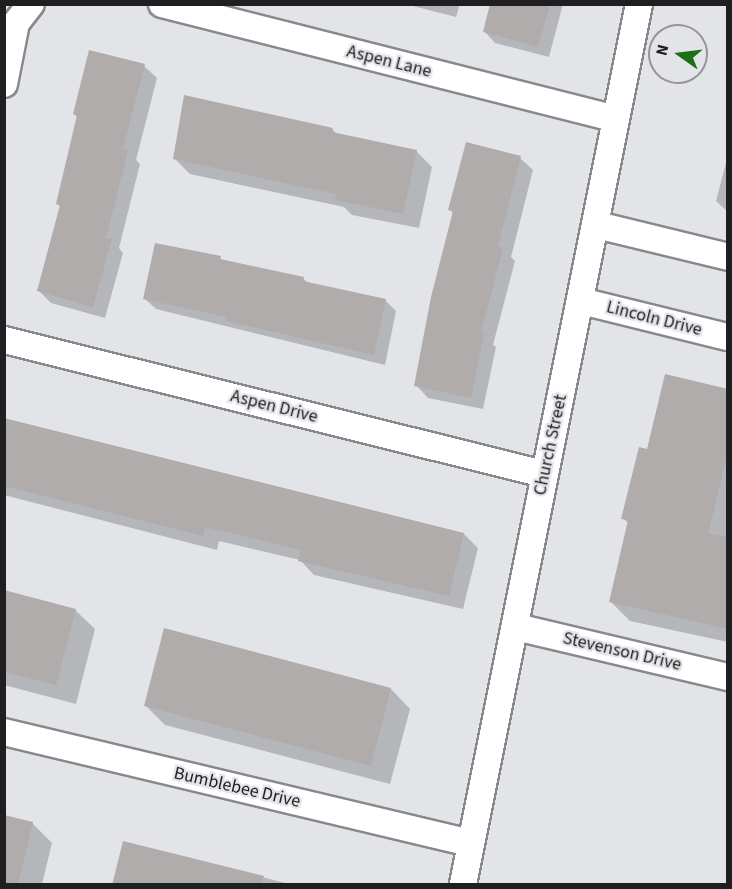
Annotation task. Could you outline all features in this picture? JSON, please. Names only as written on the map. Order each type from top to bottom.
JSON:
[{"type":"street","points":[[4,84],[16,23],[31,4]]},
{"type":"street","name":"Aspen Lane","points":[[162,4],[616,119]]},
{"type":"street","name":"Church Street","points":[[463,885],[516,627],[544,474],[597,225],[639,4]]},
{"type":"street","points":[[597,225],[728,257]]},
{"type":"street","name":"Lincoln Drive","points":[[580,301],[728,337]]},
{"type":"street","name":"Aspen Drive","points":[[4,340],[544,474]]},
{"type":"street","name":"Stevenson Drive","points":[[516,627],[728,677]]},
{"type":"street","name":"Bumblebee Drive","points":[[4,732],[470,843]]},
{"type":"building","points":[[490,4],[550,4],[538,47],[483,32]]},
{"type":"building","points":[[89,50],[145,64],[123,149],[128,150],[106,238],[112,239],[93,307],[37,291],[60,205],[56,204],[77,115],[73,114]]},
{"type":"building","points":[[184,95],[333,128],[332,132],[417,150],[403,214],[335,200],[336,194],[173,159]]},
{"type":"building","points":[[466,142],[521,156],[498,246],[503,248],[481,333],[484,334],[471,398],[414,386],[431,297],[453,211],[448,210]]},
{"type":"building","points":[[155,243],[221,256],[220,259],[304,277],[303,281],[386,299],[374,355],[226,321],[227,317],[143,299]]},
{"type":"building","points":[[665,374],[728,389],[728,452],[708,534],[728,536],[728,629],[609,602],[628,520],[621,519],[639,447],[647,449]]},
{"type":"building","points":[[4,418],[464,533],[449,596],[298,561],[301,550],[205,527],[203,536],[4,486]]},
{"type":"building","points":[[4,590],[76,609],[56,685],[4,672]]},
{"type":"building","points":[[164,628],[391,688],[371,766],[144,706]]},
{"type":"building","points":[[4,815],[33,822],[18,885],[4,885]]},
{"type":"building","points":[[123,841],[264,876],[262,885],[112,885]]}]
